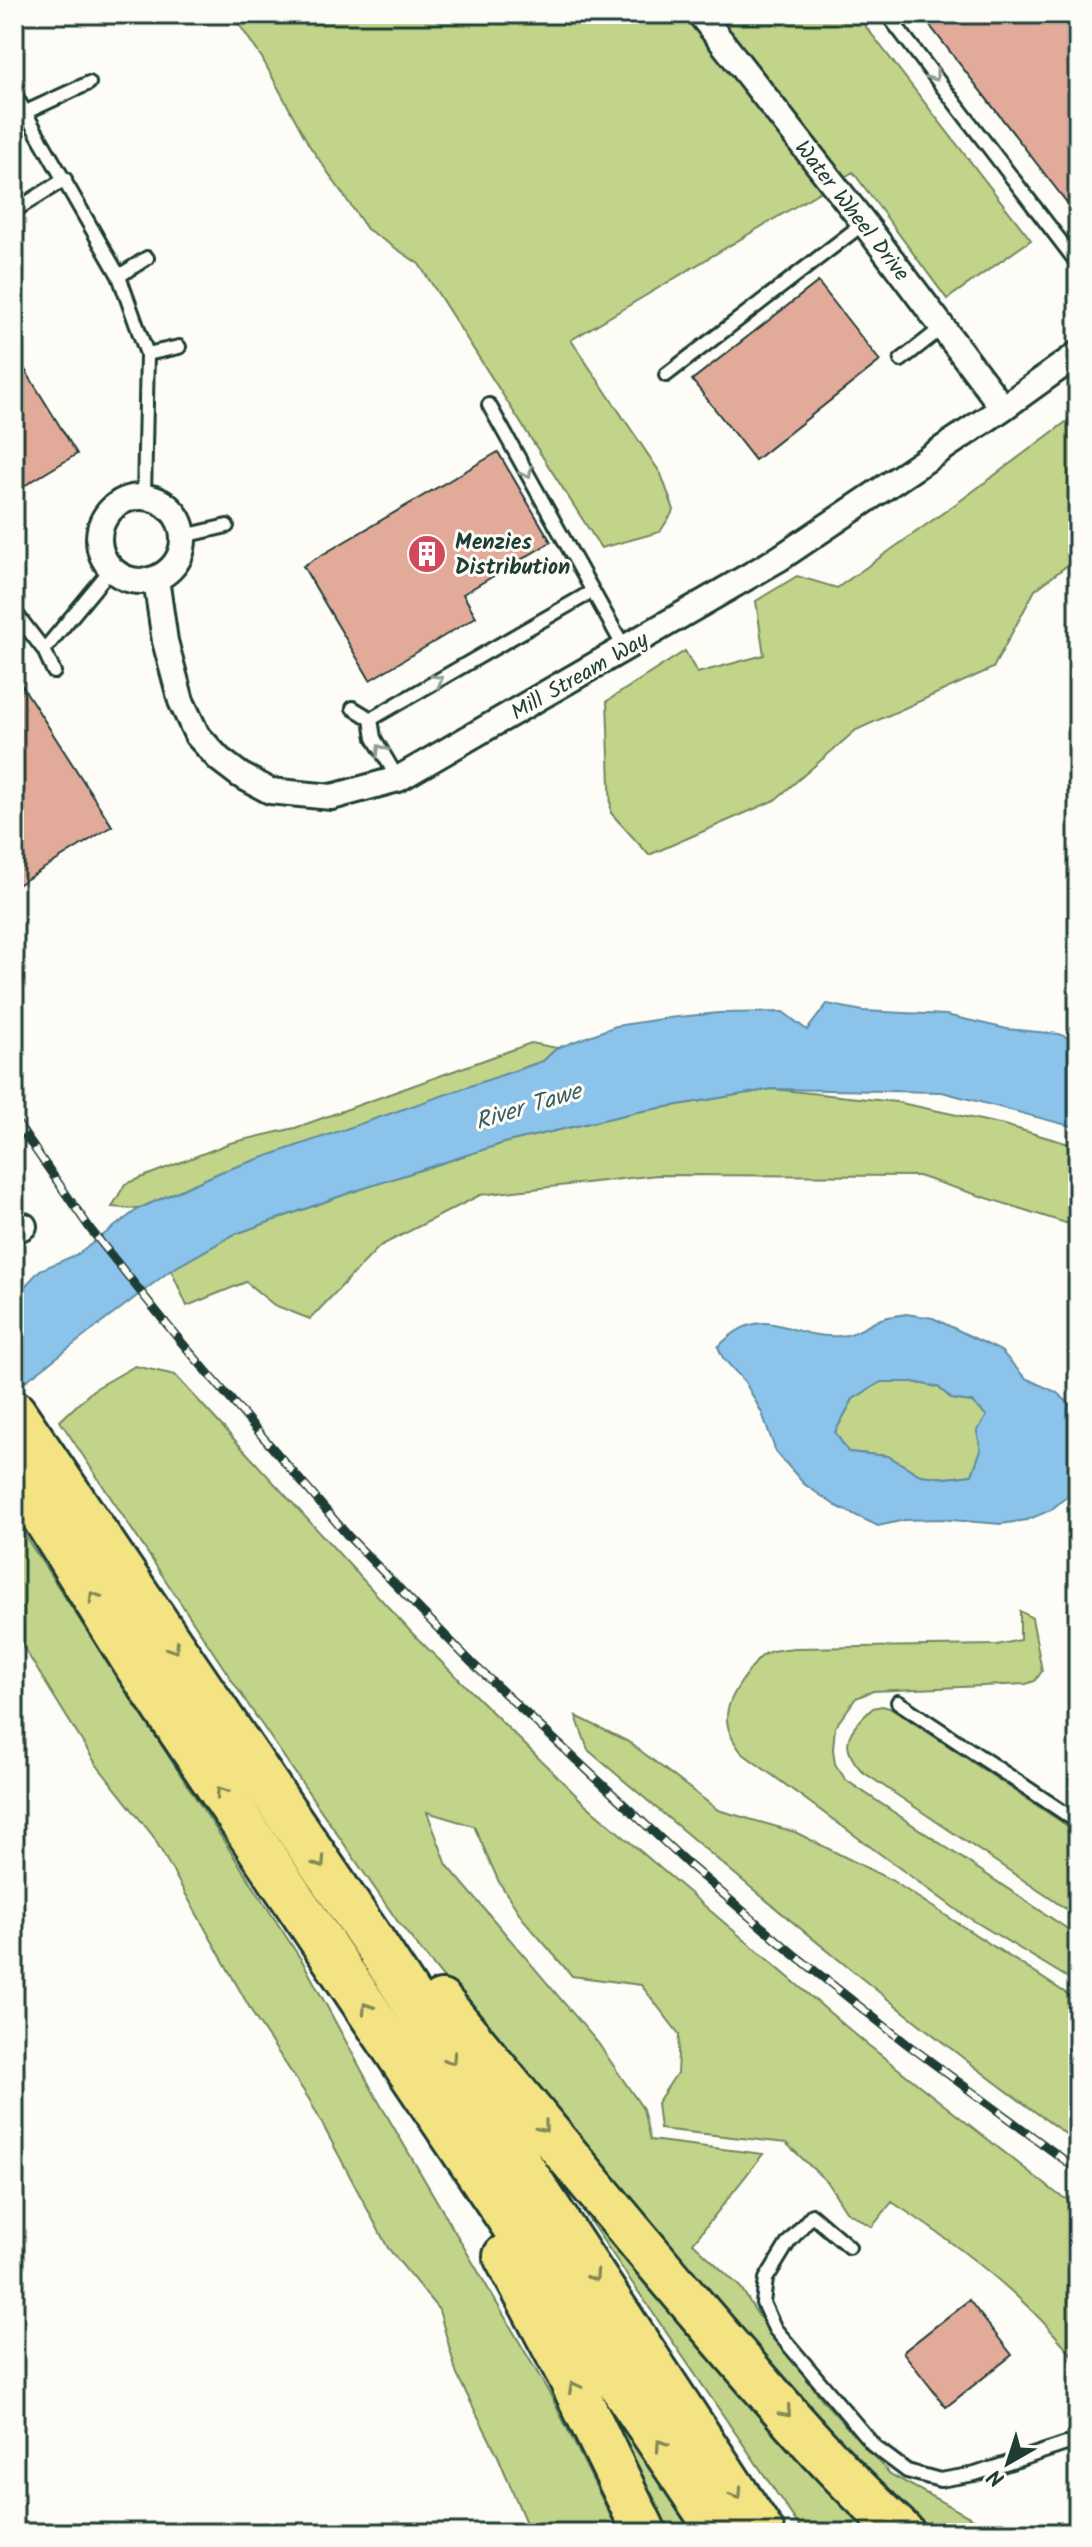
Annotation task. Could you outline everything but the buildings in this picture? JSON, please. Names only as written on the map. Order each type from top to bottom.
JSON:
[{"type":"highway","points":[[14,1412],[35,1482],[135,1664],[720,2533]]},
{"type":"highway","points":[[35,1482],[377,1947],[763,2533]]},
{"type":"highway","points":[[377,1947],[422,1979],[620,2221],[734,2354],[855,2490],[903,2533]]},
{"type":"highway","points":[[426,2096],[456,2178],[510,2264],[576,2390],[645,2533]]},
{"type":"street","name":"Water Wheel Drive","points":[[700,14],[864,223],[1003,408]]},
{"type":"street","name":"Mill Stream Way","points":[[156,579],[165,641],[181,701],[197,735],[219,759],[270,791],[332,797],[398,779],[780,558],[1078,354]]},
{"type":"street","points":[[144,497],[171,509],[180,521],[184,536],[176,563],[156,579],[141,582],[122,577],[111,569],[99,545],[103,521],[115,505],[144,497]]},
{"type":"lane","points":[[887,14],[1078,264]]},
{"type":"lane","points":[[26,112],[89,83]]},
{"type":"lane","points":[[14,93],[119,276],[147,354],[144,497]]},
{"type":"lane","points":[[14,211],[65,179]]},
{"type":"lane","points":[[666,375],[864,223]]},
{"type":"lane","points":[[119,276],[147,258]]},
{"type":"lane","points":[[901,360],[943,327]]},
{"type":"lane","points":[[147,354],[179,347]]},
{"type":"lane","points":[[489,405],[625,649]]},
{"type":"lane","points":[[184,536],[227,526]]},
{"type":"lane","points":[[44,650],[111,569]]},
{"type":"lane","points":[[371,719],[593,591]]},
{"type":"lane","points":[[14,611],[44,650],[54,672]]},
{"type":"lane","points":[[353,708],[371,719],[374,738],[398,779]]},
{"type":"lane","points":[[898,1702],[1078,1822]]},
{"type":"lane","points":[[849,2247],[812,2215],[788,2243],[766,2279],[763,2303],[775,2329],[875,2447],[907,2471],[940,2480],[975,2474],[1066,2444],[1078,2447]]},
{"type":"green space","points":[[232,14],[856,14],[1031,240],[947,299],[853,172],[571,340],[661,474],[674,510],[660,532],[601,548],[419,264],[367,229],[309,145],[262,58]]},
{"type":"green space","points":[[1078,413],[1078,557],[1035,590],[993,668],[856,730],[775,800],[649,855],[611,813],[607,701],[685,651],[697,673],[764,655],[756,601],[797,576],[837,588]]},
{"type":"green space","points":[[531,1043],[557,1048],[543,1061],[221,1172],[138,1209],[112,1207],[125,1184],[230,1143],[295,1128]]},
{"type":"green space","points":[[772,1089],[896,1102],[1004,1125],[1069,1144],[1078,1149],[1078,1227],[918,1176],[657,1175],[480,1195],[380,1246],[310,1319],[274,1305],[246,1282],[187,1306],[171,1270],[233,1235],[349,1193],[507,1142],[637,1112]]},
{"type":"green space","points":[[135,1366],[175,1375],[411,1632],[584,1803],[863,2041],[1056,2193],[1078,2206],[1078,2363],[1039,2317],[992,2275],[943,2236],[892,2202],[872,2227],[846,2211],[828,2183],[786,2143],[660,2129],[657,2103],[677,2073],[679,2034],[641,1985],[572,1976],[523,1919],[499,1882],[474,1826],[427,1812],[447,1865],[598,2043],[643,2109],[650,2140],[763,2154],[693,2243],[741,2288],[825,2403],[890,2474],[986,2526],[1017,2533],[924,2533],[908,2524],[727,2329],[398,1922],[253,1712],[60,1421],[93,1390]]},
{"type":"green space","points":[[881,1382],[913,1382],[938,1387],[952,1399],[972,1402],[988,1416],[977,1431],[981,1450],[972,1475],[947,1478],[920,1475],[888,1456],[848,1452],[835,1432],[853,1399]]},
{"type":"green space","points":[[14,1519],[304,1964],[376,2097],[551,2396],[619,2533],[530,2533],[498,2456],[457,2375],[439,2310],[388,2248],[309,2099],[256,2019],[153,1836],[96,1764],[14,1632]]},
{"type":"green space","points":[[1020,1611],[1032,1618],[1042,1671],[1035,1681],[1026,1684],[873,1691],[856,1698],[835,1727],[835,1764],[846,1780],[1078,1936],[1078,1984],[961,1913],[742,1753],[734,1742],[727,1722],[729,1704],[739,1684],[757,1661],[769,1652],[795,1648],[997,1645],[1020,1640]]},
{"type":"green space","points":[[882,1706],[893,1709],[1078,1833],[1078,1917],[863,1772],[850,1754],[849,1738],[864,1716],[873,1708]]},
{"type":"green space","points":[[576,1716],[629,1742],[718,1810],[795,1832],[891,1880],[1078,2001],[1078,2143],[890,2001],[588,1750]]},
{"type":"green space","points":[[539,2135],[849,2513],[879,2533],[804,2533],[574,2198]]},
{"type":"green space","points":[[560,2323],[703,2533],[654,2533]]},
{"type":"water","name":"River Tawe","points":[[827,1004],[863,1011],[946,1015],[1007,1029],[1059,1034],[1078,1042],[1078,1128],[942,1092],[772,1089],[637,1112],[507,1142],[349,1193],[233,1235],[171,1270],[14,1390],[14,1298],[40,1270],[78,1254],[138,1209],[221,1172],[543,1061],[557,1048],[616,1026],[719,1013],[783,1012],[807,1030]]},
{"type":"water","points":[[906,1314],[933,1318],[1001,1351],[1025,1378],[1056,1392],[1078,1411],[1078,1487],[1051,1510],[1027,1520],[1001,1524],[939,1519],[905,1520],[878,1526],[836,1506],[804,1484],[776,1452],[762,1413],[745,1382],[723,1358],[718,1347],[749,1325],[763,1323],[821,1336],[840,1336],[856,1332],[881,1319]],"holes":[[[881,1382],[913,1382],[938,1387],[952,1399],[972,1402],[987,1416],[977,1431],[981,1450],[972,1475],[947,1478],[920,1475],[888,1456],[848,1452],[835,1432],[853,1399]]]},
{"type":"railway","points":[[14,1119],[91,1230],[177,1337],[349,1537],[472,1663],[688,1864],[791,1952],[907,2044],[1078,2170]]},
{"type":"place","name":"Menzies Distribution","points":[[427,554]]}]
